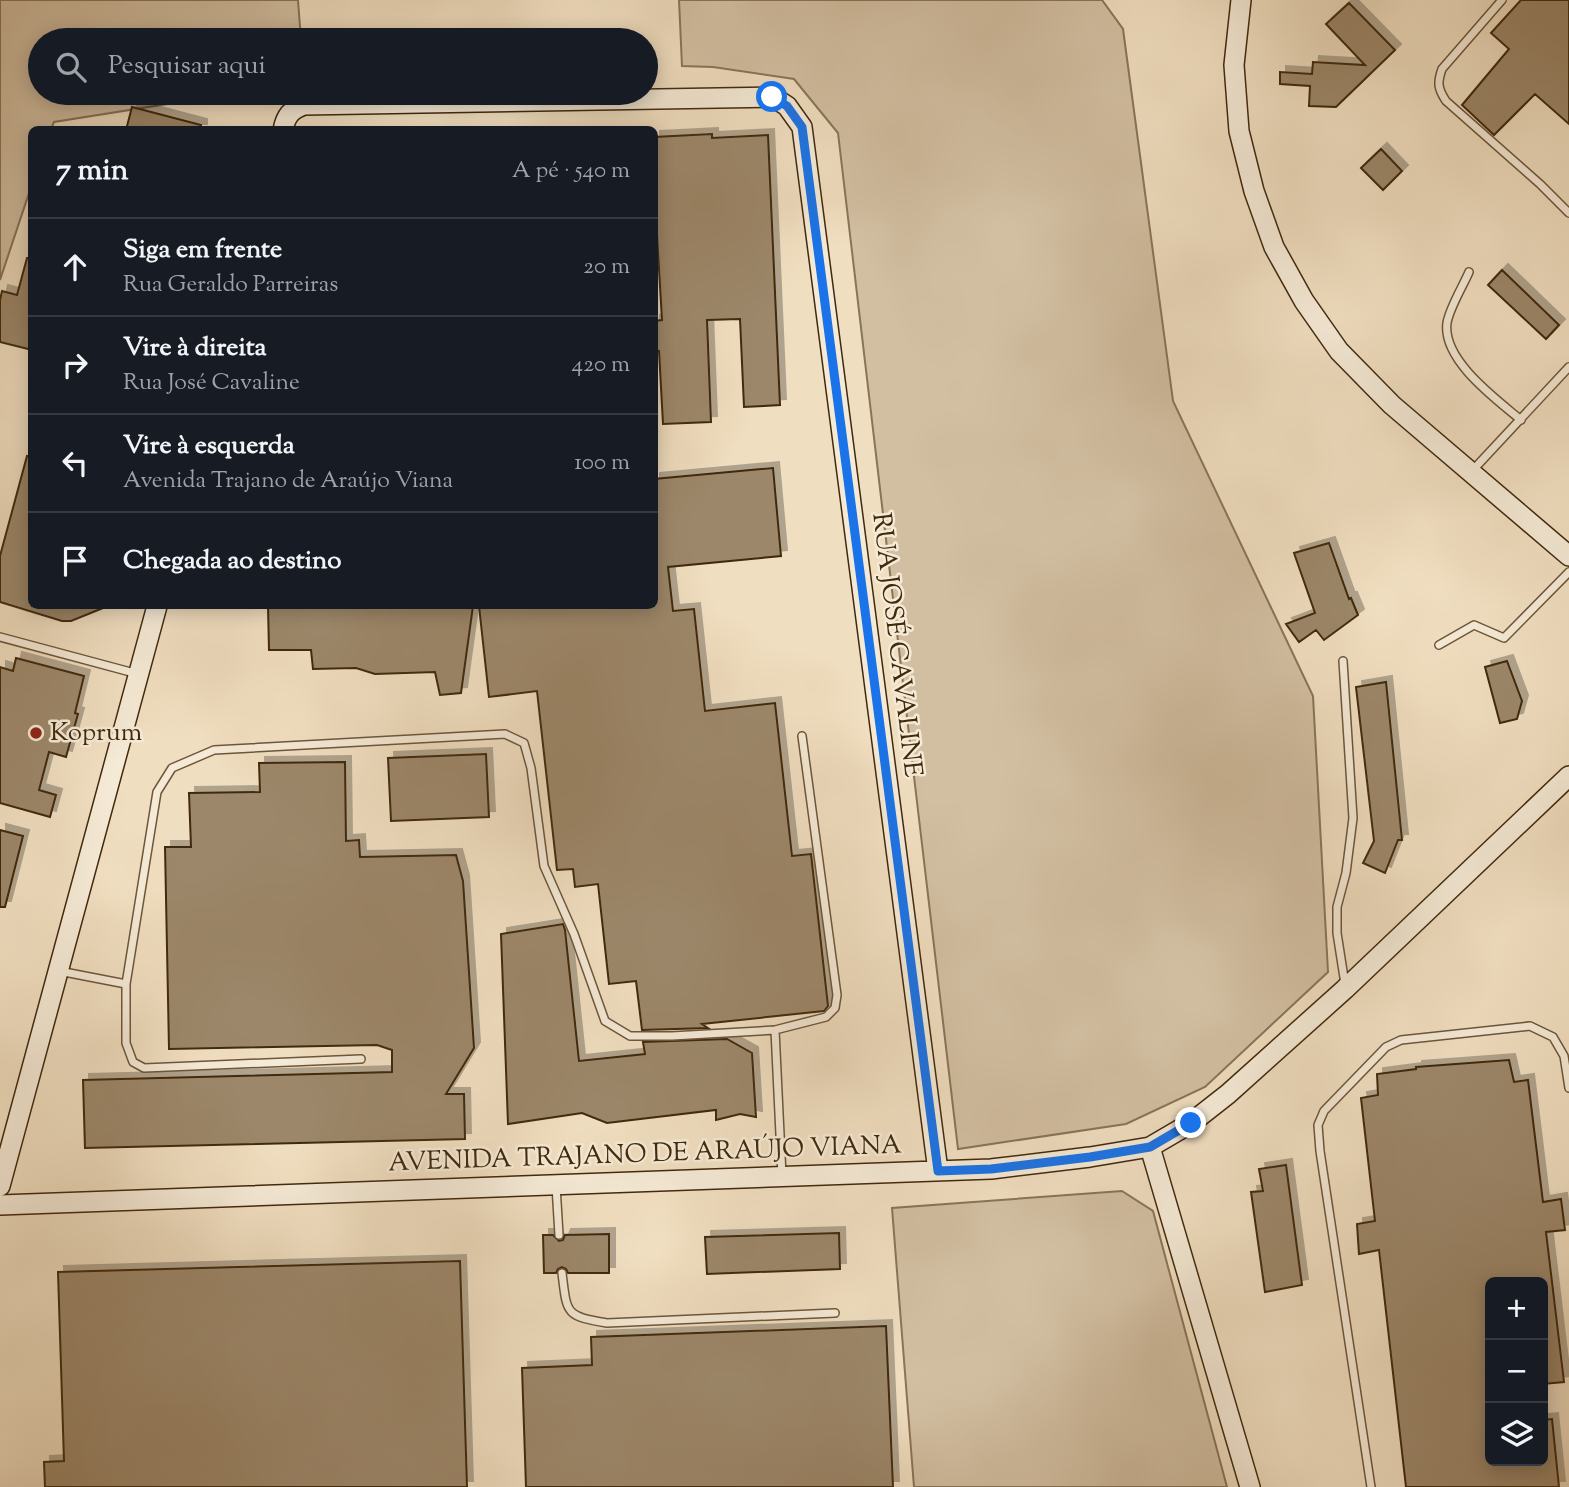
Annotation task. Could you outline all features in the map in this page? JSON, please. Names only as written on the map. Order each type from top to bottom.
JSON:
[{"type":"street","points":[[1241,0],[1234,65],[1239,131],[1254,191],[1275,247],[1304,301],[1339,351],[1392,405],[1569,556]]},
{"type":"street","name":"RUA JOSÉ CAVALINE","points":[[658,99],[772,97],[787,106],[802,127],[938,1171]]},
{"type":"street","name":"RUA JOSÉ CAVALINE","points":[[284,126],[292,110],[304,105]]},
{"type":"street","points":[[0,1186],[157,609]]},
{"type":"street","name":"AVENIDA TRAJANO DE ARAÚJO VIANA","points":[[0,1205],[1004,1168],[1150,1147],[1191,1123],[1228,1094],[1345,989],[1569,776]]},
{"type":"street","points":[[1150,1147],[1250,1487]]},
{"type":"lane","points":[[1502,0],[1442,69],[1438,79],[1439,90],[1446,101],[1569,213]]},
{"type":"lane","points":[[1469,272],[1447,322],[1455,355],[1468,374],[1521,420]]},
{"type":"lane","points":[[1471,472],[1569,367]]},
{"type":"lane","points":[[1439,645],[1474,625],[1504,638],[1569,572]]},
{"type":"lane","points":[[0,638],[139,674]]},
{"type":"lane","points":[[1343,661],[1353,818],[1346,873],[1337,907],[1345,989]]},
{"type":"lane","points":[[361,1059],[144,1068],[133,1062],[126,1043],[126,984],[157,792],[172,768],[214,750],[505,734],[524,743],[531,768],[544,866],[574,934],[605,1021],[630,1036],[672,1036],[775,1030],[826,1017],[835,1008],[837,995],[802,736]]},
{"type":"lane","points":[[58,971],[126,984]]},
{"type":"lane","points":[[1371,1487],[1320,1151],[1318,1125],[1324,1111],[1386,1047],[1401,1040],[1530,1026],[1553,1037],[1564,1056],[1569,1088]]},
{"type":"lane","points":[[775,1030],[782,1177]]},
{"type":"lane","points":[[556,1185],[559,1235]]},
{"type":"lane","points":[[562,1273],[566,1306],[577,1318],[607,1323],[835,1313]]},
{"type":"shaded area","points":[[0,0],[298,0],[300,28],[28,28],[28,105],[161,105],[54,122],[52,126],[28,126],[28,196],[0,280]]},
{"type":"shaded area","points":[[679,0],[1102,0],[1123,29],[1173,401],[1313,696],[1328,972],[1205,1087],[1126,1124],[958,1149],[838,133],[794,79],[713,67],[682,66]]},
{"type":"shaded area","points":[[1122,1191],[1153,1211],[1227,1487],[914,1487],[892,1208]]},
{"type":"building","points":[[1521,0],[1569,0],[1569,124],[1535,94],[1494,135],[1462,105],[1509,49],[1491,33]]},
{"type":"building","points":[[1349,3],[1395,50],[1336,107],[1309,106],[1310,86],[1280,84],[1280,72],[1312,74],[1313,62],[1365,65],[1326,24]]},
{"type":"building","points":[[132,107],[201,125],[201,126],[127,126]]},
{"type":"building","points":[[768,135],[780,405],[744,407],[740,319],[707,320],[711,422],[663,424],[658,351],[658,320],[662,320],[658,252],[658,137]]},
{"type":"building","points":[[1381,149],[1402,171],[1383,190],[1361,168]]},
{"type":"building","points":[[28,258],[28,349],[0,342],[2,291],[17,295]]},
{"type":"building","points":[[1502,270],[1559,325],[1546,339],[1488,285]]},
{"type":"building","points":[[28,456],[28,609],[101,609],[71,621],[62,621],[0,602],[0,556]]},
{"type":"building","points":[[773,468],[781,556],[668,567],[673,611],[694,609],[705,711],[775,703],[792,856],[811,854],[828,1006],[824,1011],[702,1024],[708,1028],[642,1030],[636,981],[609,984],[598,884],[575,887],[573,869],[557,870],[537,691],[489,697],[479,609],[658,609],[658,479]]},
{"type":"building","points":[[1329,543],[1349,599],[1351,598],[1358,615],[1324,640],[1316,630],[1299,642],[1286,624],[1315,613],[1294,553]]},
{"type":"building","points":[[268,609],[473,609],[461,693],[440,695],[435,672],[375,674],[356,668],[313,669],[311,650],[269,650]]},
{"type":"building","name":"Koprum","points":[[16,658],[84,676],[75,713],[78,714],[66,757],[49,752],[39,790],[56,795],[50,817],[0,803],[0,667],[13,671]]},
{"type":"building","points":[[1507,661],[1522,701],[1517,719],[1500,723],[1485,667]]},
{"type":"building","points":[[1386,682],[1402,840],[1398,840],[1385,873],[1363,863],[1374,841],[1356,687]]},
{"type":"building","points":[[486,754],[489,817],[391,821],[388,758]]},
{"type":"building","points":[[345,762],[346,841],[359,840],[360,857],[456,855],[463,881],[474,1048],[446,1094],[464,1094],[465,1139],[85,1148],[83,1080],[392,1072],[392,1050],[377,1045],[169,1049],[165,847],[191,847],[189,793],[260,792],[259,763]]},
{"type":"building","points":[[0,830],[23,836],[5,907],[0,907]]},
{"type":"building","points":[[563,924],[579,1061],[645,1054],[643,1042],[727,1039],[752,1053],[756,1117],[740,1114],[716,1120],[716,1110],[607,1123],[582,1113],[508,1124],[501,934]]},
{"type":"building","points":[[1509,1060],[1514,1082],[1528,1080],[1543,1202],[1561,1199],[1565,1230],[1546,1232],[1564,1382],[1548,1384],[1548,1277],[1485,1277],[1485,1466],[1548,1466],[1548,1419],[1552,1419],[1559,1487],[1406,1487],[1379,1250],[1359,1254],[1357,1224],[1375,1221],[1361,1098],[1378,1095],[1377,1074],[1416,1067]]},
{"type":"building","points":[[1286,1165],[1302,1285],[1265,1292],[1251,1192],[1263,1191],[1259,1169]]},
{"type":"building","points":[[839,1233],[840,1269],[707,1274],[705,1237]]},
{"type":"building","points":[[609,1234],[609,1273],[568,1273],[562,1267],[556,1273],[544,1273],[543,1235],[553,1235],[559,1241],[563,1240],[565,1235]]},
{"type":"building","points":[[460,1261],[467,1487],[45,1487],[44,1462],[64,1461],[58,1272]]},
{"type":"building","points":[[886,1326],[893,1487],[526,1487],[522,1368],[592,1365],[591,1337]]},
{"type":"place","name":"Koprum","points":[[36,733]]},
{"type":"route","points":[[772,97],[787,106],[802,127],[938,1171],[991,1169],[1150,1147],[1191,1123]]}]
